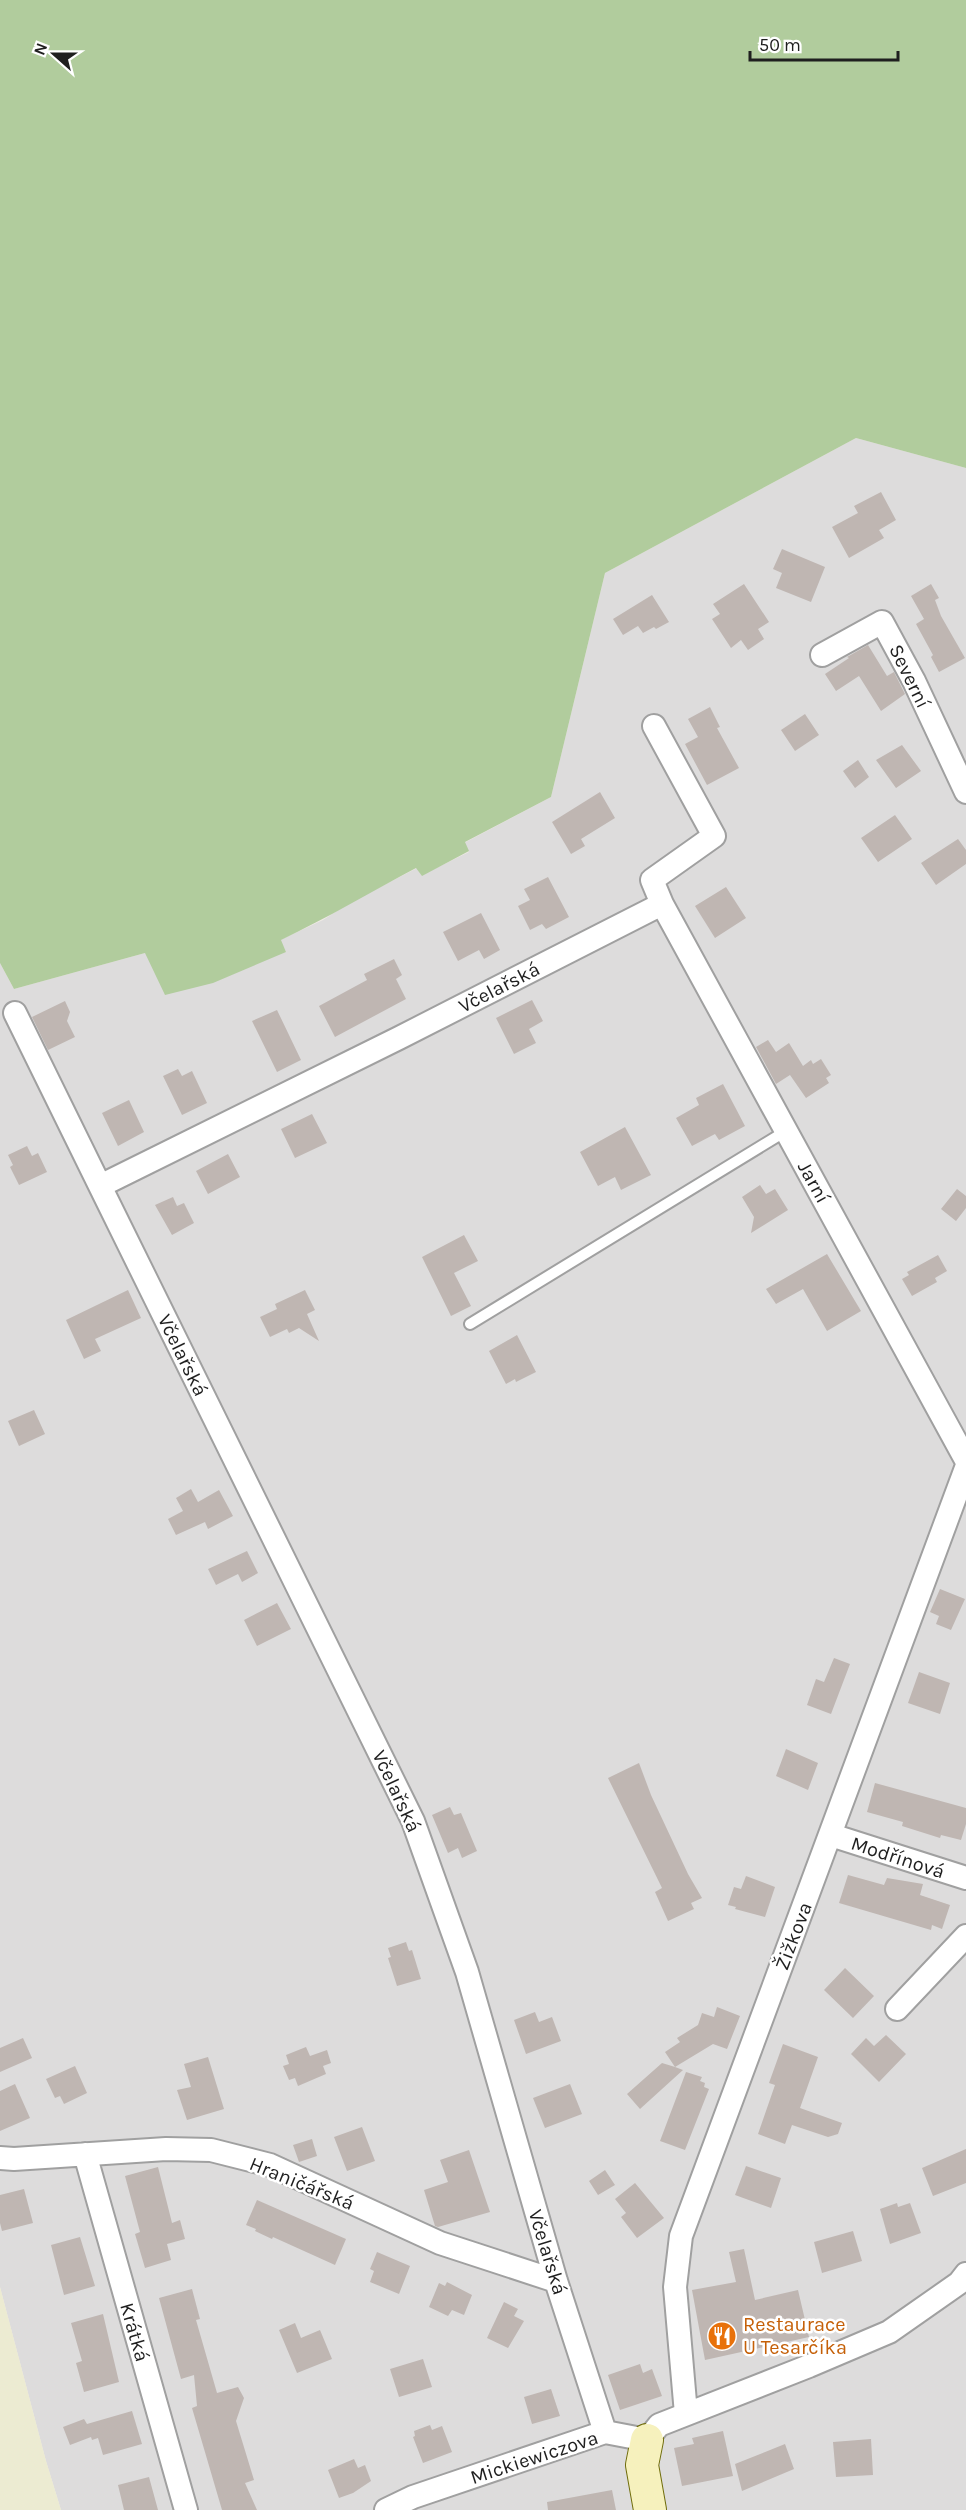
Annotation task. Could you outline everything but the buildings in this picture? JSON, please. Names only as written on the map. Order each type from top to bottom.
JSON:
[{"type":"street","name":"Severní","points":[[822,655],[882,622],[914,681],[966,792]]},
{"type":"street","points":[[654,726],[714,836],[652,880],[662,904]]},
{"type":"street","name":"Jarní","points":[[662,904],[966,1460]]},
{"type":"street","name":"Včelařská","points":[[100,1186],[399,1038],[662,904]]},
{"type":"street","name":"Včelařská","points":[[15,1012],[413,1821],[467,1972],[556,2281],[605,2432]]},
{"type":"street","name":"Žižkova","points":[[686,2414],[675,2287],[681,2236],[966,1468]]},
{"type":"street","name":"Modřínová","points":[[831,1836],[966,1878]]},
{"type":"street","points":[[897,2009],[966,1936]]},
{"type":"street","name":"Hraničářská","points":[[0,2158],[166,2149],[212,2150],[270,2166],[440,2243],[556,2281]]},
{"type":"street","name":"Krátká","points":[[85,2154],[186,2510]]},
{"type":"street","points":[[650,2510],[642,2465],[647,2440],[659,2425],[889,2332],[958,2283],[966,2274]]},
{"type":"street","name":"Mickiewiczova","points":[[386,2510],[413,2497],[605,2432],[647,2440]]},
{"type":"lane","points":[[470,1324],[786,1131]]},
{"type":"shaded area","points":[[856,438],[966,468],[966,2510],[61,2510],[0,2287],[0,963],[14,989],[145,953],[286,952],[280,940],[323,920],[349,903],[417,868],[422,875],[469,852],[464,843],[551,797],[605,573]]},
{"type":"green space","points":[[0,0],[966,0],[966,468],[856,438],[605,573],[551,797],[465,842],[469,851],[422,876],[416,868],[281,940],[286,952],[213,983],[165,995],[145,953],[14,989],[0,963]]},
{"type":"green space","points":[[0,2287],[46,2461],[61,2510],[0,2510]]},
{"type":"place","name":"Restaurace U Tesarčíka","points":[[722,2336]]}]
